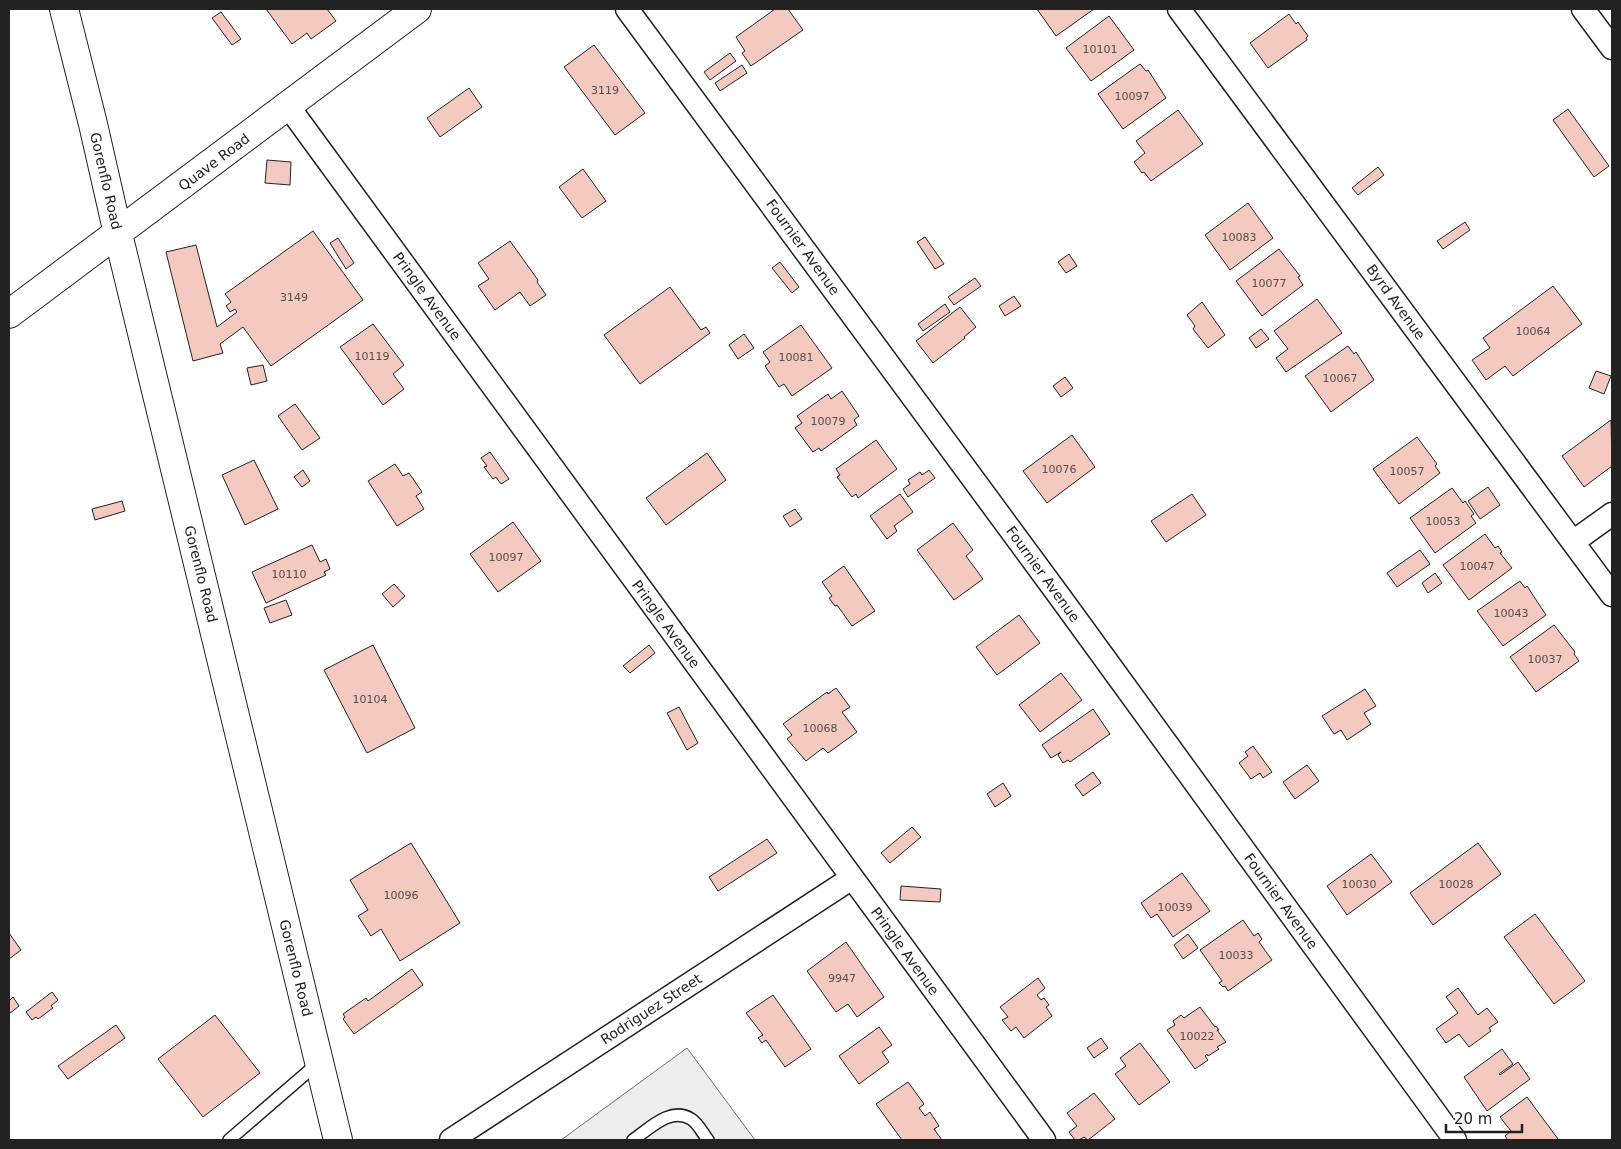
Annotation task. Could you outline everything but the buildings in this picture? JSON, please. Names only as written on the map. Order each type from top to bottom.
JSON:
[{"type":"main road","name":"Gorenflo Road","points":[[64,9],[338,1140]]},
{"type":"main road","name":"Quave Road","points":[[9,314],[418,9]]},
{"type":"street","name":"Fournier Avenue","points":[[627,9],[1066,605],[1456,1140]]},
{"type":"street","name":"Byrd Avenue","points":[[1179,9],[1612,595]]},
{"type":"street","points":[[1583,9],[1612,48]]},
{"type":"street","name":"Pringle Avenue","points":[[288,106],[1044,1140]]},
{"type":"street","points":[[1573,542],[1612,514]]},
{"type":"street","name":"Rodriguez Street","points":[[450,1140],[852,878]]},
{"type":"lane","points":[[229,1140],[319,1062]]},
{"type":"lane","points":[[633,1140],[668,1116],[682,1114],[693,1120],[708,1140]]},
{"type":"shaded area","points":[[687,1048],[755,1140],[561,1140]]}]
